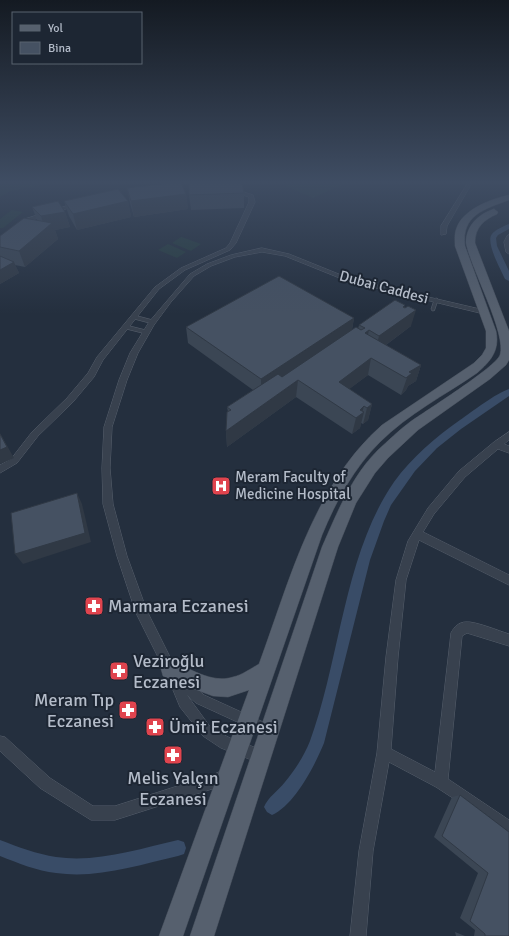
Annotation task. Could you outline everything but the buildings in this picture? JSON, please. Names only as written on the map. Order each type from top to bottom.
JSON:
[{"type":"main road","points":[[171,936],[317,529],[343,478],[368,446],[386,429],[473,370],[485,360],[492,350],[493,338],[460,246],[459,232],[461,227]]},
{"type":"main road","points":[[202,936],[330,547],[342,517],[359,486],[383,454],[400,437],[486,376],[502,362],[506,355],[506,337],[472,250],[470,239],[472,229],[474,227]]},
{"type":"main road","points":[[170,669],[210,686],[228,688],[249,680],[267,670]]},
{"type":"street","points":[[0,241],[18,227]]},
{"type":"street","points":[[0,469],[14,461],[35,434],[70,400],[91,375],[100,359],[157,288],[183,269],[228,249],[233,243],[240,227]]},
{"type":"street","points":[[443,234],[444,227]]},
{"type":"street","points":[[509,237],[507,242],[509,252]]},
{"type":"street","name":"Dubai Caddesi","points":[[262,757],[238,748],[207,732],[184,702],[170,669],[142,612],[122,556],[108,504],[106,468],[108,427],[123,380],[134,353],[146,332],[169,300],[192,275],[209,265],[232,256],[262,250],[276,252],[295,258],[349,280],[484,312]]},
{"type":"street","points":[[358,936],[366,851],[384,753],[392,657],[401,580],[413,541],[431,511],[462,474],[509,435]]},
{"type":"street","points":[[497,444],[509,450]]},
{"type":"street","points":[[417,534],[509,580]]},
{"type":"street","points":[[441,782],[457,633],[462,628],[467,627],[509,640]]},
{"type":"street","name":"Dubai Caddesi","points":[[170,669],[200,699],[270,731]]},
{"type":"street","points":[[0,742],[45,783],[91,813],[115,813],[212,782],[229,775]]},
{"type":"street","points":[[384,753],[441,782],[509,828]]},
{"type":"lane","points":[[433,309],[436,300]]},
{"type":"lane","points":[[134,317],[153,322]]},
{"type":"lane","points":[[126,328],[146,332]]},
{"type":"green space","points":[[181,237],[201,244],[191,251],[172,243]]},
{"type":"green space","points":[[168,244],[186,252],[177,258],[158,250]]},
{"type":"waterway","points":[[508,227],[495,234],[493,238],[494,246],[509,279]]},
{"type":"waterway","points":[[272,807],[296,781],[317,743],[364,560],[378,521],[387,502],[411,468],[433,446],[445,436],[509,392]]},
{"type":"waterway","points":[[0,848],[32,860],[65,866],[93,866],[108,864],[178,848]]},
{"type":"place","name":"Meram Faculty of Medicine Hospital","points":[[221,486]]},
{"type":"place","name":"Marmara Eczanesi","points":[[94,606]]},
{"type":"place","name":"Veziroğlu Eczanesi","points":[[119,671]]},
{"type":"place","name":"Meram Tıp Eczanesi","points":[[128,710]]},
{"type":"place","name":"Ümit Eczanesi","points":[[155,727]]},
{"type":"place","name":"Melis Yalçın Eczanesi","points":[[173,755]]}]
